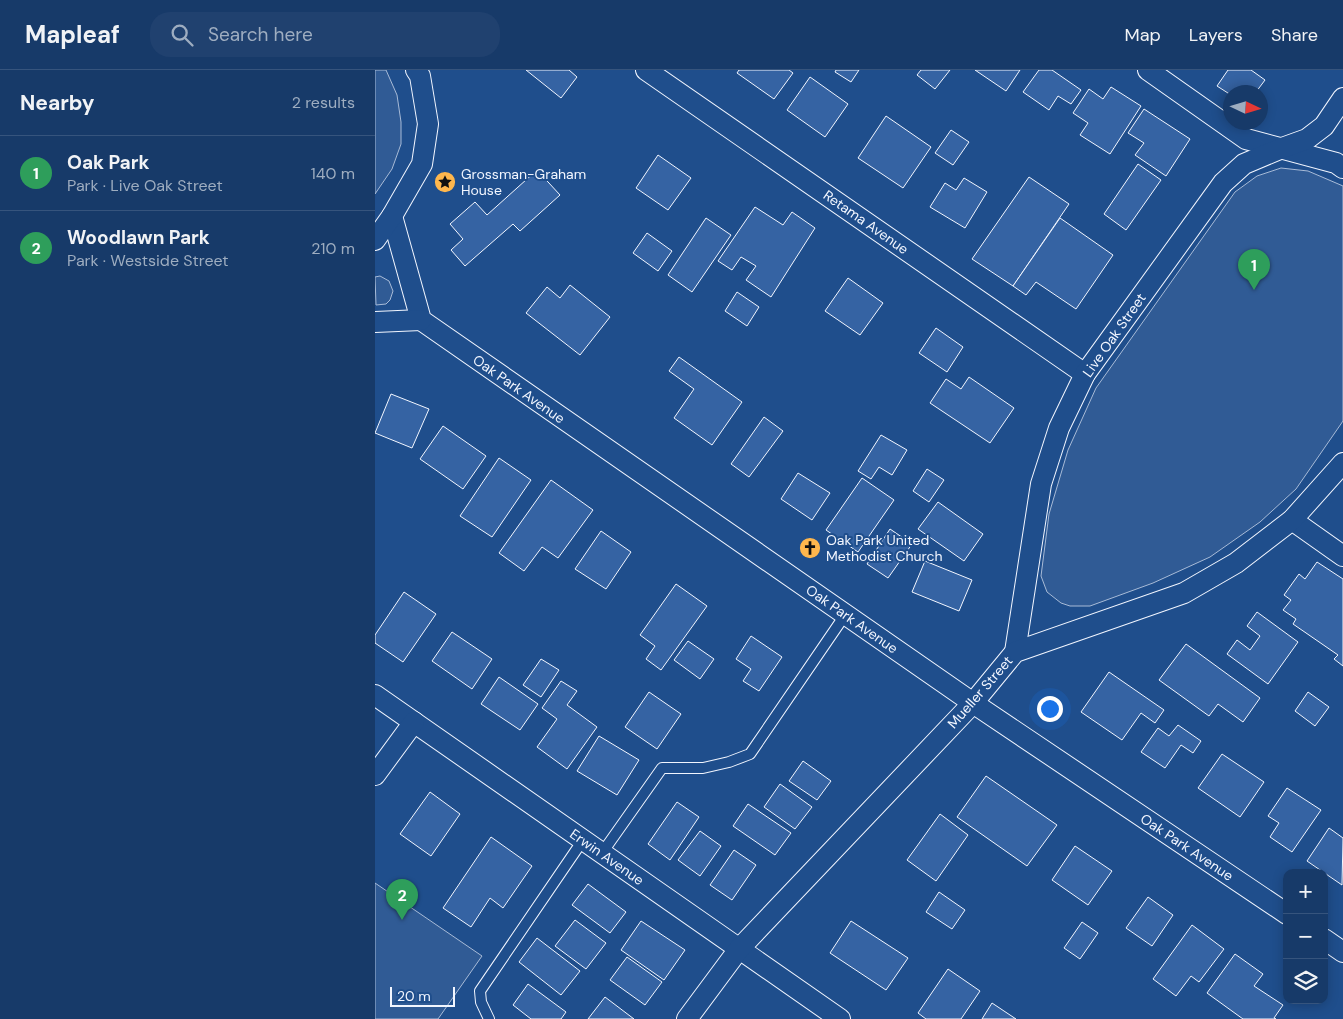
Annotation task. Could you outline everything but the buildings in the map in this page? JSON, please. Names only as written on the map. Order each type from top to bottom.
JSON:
[{"type":"street","points":[[375,240],[392,216],[422,164],[428,124],[420,76],[416,70]]},
{"type":"street","name":"Retama Avenue","points":[[646,70],[1085,374]]},
{"type":"street","points":[[1148,70],[1246,139],[1336,163],[1343,168]]},
{"type":"street","name":"Live Oak Street","points":[[1015,652],[1041,484],[1059,428],[1085,374],[1223,183],[1244,164],[1307,140],[1324,126],[1343,98]]},
{"type":"street","points":[[375,322],[421,320],[392,216]]},
{"type":"street","name":"Oak Park Avenue","points":[[421,320],[973,703],[1283,911]]},
{"type":"street","name":"Mueller Street","points":[[687,1019],[739,949],[973,703],[1015,652],[1184,593],[1236,563],[1292,520],[1343,463]]},
{"type":"street","points":[[1292,520],[1343,556]]},
{"type":"street","name":"Erwin Avenue","points":[[375,695],[840,1019]]},
{"type":"street","points":[[375,775],[414,722]]},
{"type":"street","points":[[1328,942],[1343,952]]},
{"type":"lane","points":[[601,853],[662,768],[703,768],[729,762],[750,754],[845,615]]},
{"type":"lane","points":[[489,1019],[481,1002],[481,990],[583,840]]},
{"type":"shaded area","points":[[375,70],[386,70],[397,95],[401,122],[401,144],[392,169],[375,194]]},
{"type":"shaded area","points":[[1281,168],[1308,171],[1343,186],[1343,421],[1296,489],[1260,522],[1210,557],[1153,583],[1090,606],[1070,606],[1061,603],[1047,592],[1041,576],[1049,514],[1068,450],[1096,388],[1235,192],[1257,176]]},
{"type":"shaded area","points":[[380,276],[389,281],[393,291],[390,300],[386,304],[376,305],[375,277]]},
{"type":"shaded area","points":[[375,883],[482,956],[438,1019],[375,1019]]},
{"type":"place","name":"Grossman-Graham House","points":[[445,182]]},
{"type":"place","name":"Oak Park","points":[[1254,290]]},
{"type":"place","name":"Oak Park United Methodist Church","points":[[810,548]]},
{"type":"place","name":"Woodlawn Park","points":[[402,920]]}]
